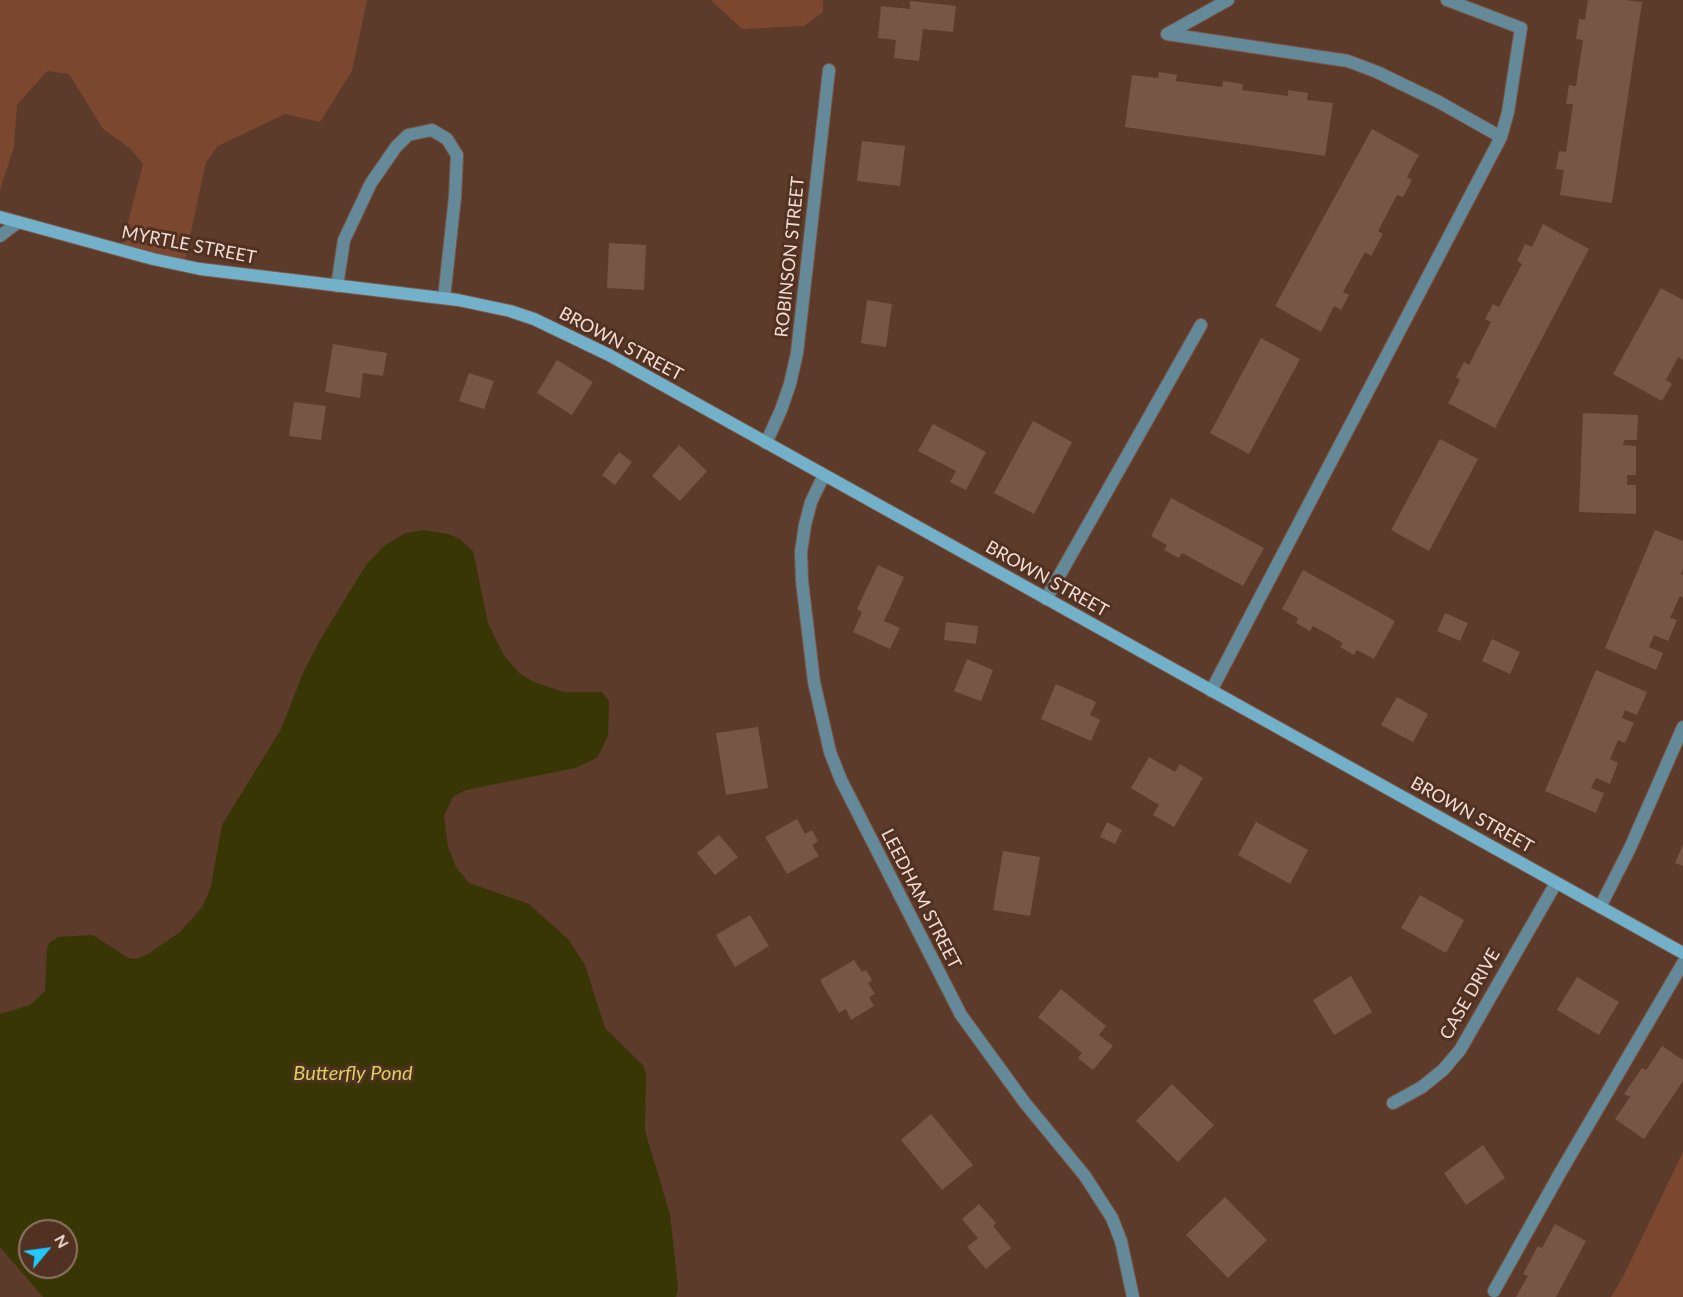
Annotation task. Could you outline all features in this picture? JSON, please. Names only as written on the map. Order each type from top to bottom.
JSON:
[{"type":"street","points":[[1228,0],[1167,34],[1348,61],[1377,72],[1439,102],[1502,137]]},
{"type":"street","points":[[1211,691],[1502,137],[1521,28],[1447,0]]},
{"type":"street","name":"ROBINSON STREET","points":[[766,443],[790,384],[797,353],[829,70]]},
{"type":"street","points":[[337,286],[344,240],[370,183],[396,147],[408,135],[432,130],[447,139],[457,155],[455,197],[444,298]]},
{"type":"street","name":"MYRTLE STREET","points":[[0,217],[153,260],[200,269],[374,290]]},
{"type":"street","points":[[0,236],[18,222]]},
{"type":"street","name":"BROWN STREET","points":[[374,290],[444,298],[510,311],[558,330],[609,355],[1683,953]]},
{"type":"street","points":[[1046,599],[1201,325]]},
{"type":"street","name":"LEEDHAM STREET","points":[[824,475],[811,502],[801,552],[802,581],[814,682],[830,752],[841,780],[961,1015],[1025,1103],[1085,1176],[1112,1218],[1121,1241],[1133,1297]]},
{"type":"street","points":[[1600,907],[1630,848],[1683,727]]},
{"type":"street","name":"CASE DRIVE","points":[[1393,1103],[1422,1087],[1443,1070],[1460,1050],[1556,883]]},
{"type":"street","points":[[1494,1292],[1560,1173],[1683,963]]},
{"type":"shaded area","points":[[0,0],[367,0],[352,71],[320,122],[285,114],[218,146],[206,162],[184,265],[121,249],[143,164],[131,149],[103,129],[69,74],[47,71],[17,105],[14,147],[0,190]]},
{"type":"shaded area","points":[[711,0],[823,0],[823,12],[804,26],[742,29]]},
{"type":"shaded area","points":[[1683,1152],[1683,1297],[1611,1297],[1623,1277]]},
{"type":"water","name":"Butterfly Pond","points":[[423,530],[448,534],[460,539],[473,551],[488,623],[503,654],[519,673],[534,682],[564,692],[602,692],[609,701],[608,736],[597,758],[575,768],[466,790],[453,797],[444,816],[448,847],[456,867],[469,883],[529,904],[568,939],[585,965],[605,1028],[643,1065],[646,1074],[645,1131],[670,1214],[678,1287],[676,1297],[43,1297],[28,1279],[78,1279],[78,1219],[18,1219],[18,1268],[0,1247],[0,1014],[30,1005],[45,991],[47,949],[49,943],[58,937],[93,935],[128,958],[136,959],[148,954],[180,932],[203,906],[211,886],[222,825],[281,729],[304,671],[320,640],[366,565],[385,545],[406,533]]},
{"type":"building","points":[[1588,0],[1642,2],[1612,203],[1560,195],[1564,170],[1556,169],[1559,151],[1566,152],[1573,104],[1566,104],[1569,85],[1576,86],[1583,40],[1576,39],[1579,19],[1585,20]]},
{"type":"building","points":[[910,1],[956,6],[953,32],[923,29],[919,61],[894,58],[896,40],[878,38],[881,6],[910,9]]},
{"type":"building","points":[[1159,72],[1177,75],[1176,81],[1222,87],[1223,81],[1243,84],[1242,90],[1288,96],[1288,90],[1308,93],[1307,100],[1333,103],[1325,156],[1125,127],[1132,75],[1158,78]]},
{"type":"building","points":[[1372,129],[1419,155],[1407,177],[1412,180],[1403,197],[1397,195],[1378,231],[1383,234],[1371,256],[1365,252],[1343,292],[1349,295],[1341,310],[1334,306],[1321,332],[1275,306]]},
{"type":"building","points":[[862,141],[905,146],[900,186],[857,181]]},
{"type":"building","points":[[1543,224],[1589,249],[1495,428],[1448,403],[1460,380],[1456,377],[1464,362],[1469,365],[1491,322],[1485,319],[1493,304],[1499,307],[1522,264],[1517,261],[1525,244],[1532,247]]},
{"type":"building","points":[[609,243],[646,245],[644,290],[607,288]]},
{"type":"building","points":[[1661,288],[1683,300],[1683,360],[1678,357],[1666,380],[1672,384],[1662,401],[1613,374]]},
{"type":"building","points":[[867,300],[892,304],[886,347],[861,343]]},
{"type":"building","points":[[1261,338],[1300,359],[1249,454],[1210,433]]},
{"type":"building","points":[[333,344],[387,353],[383,376],[363,373],[360,398],[325,392]]},
{"type":"building","points":[[557,360],[593,382],[572,415],[537,393]]},
{"type":"building","points":[[469,373],[494,381],[484,409],[459,401]]},
{"type":"building","points":[[294,402],[326,406],[321,440],[289,436]]},
{"type":"building","points":[[1583,413],[1638,415],[1637,440],[1624,440],[1623,445],[1636,446],[1636,475],[1627,475],[1627,485],[1636,485],[1636,514],[1579,512]]},
{"type":"building","points":[[1033,421],[1072,442],[1034,514],[994,493]]},
{"type":"building","points":[[933,424],[986,452],[966,490],[950,482],[956,471],[918,451]]},
{"type":"building","points":[[1440,439],[1478,459],[1429,551],[1391,530]]},
{"type":"building","points":[[679,445],[707,471],[680,501],[652,476]]},
{"type":"building","points":[[619,452],[632,462],[615,485],[602,475]]},
{"type":"building","points":[[1171,498],[1264,548],[1243,586],[1182,553],[1179,558],[1164,550],[1167,545],[1151,536]]},
{"type":"building","points":[[1655,530],[1683,541],[1681,574],[1683,575],[1683,598],[1680,596],[1670,618],[1677,620],[1668,641],[1654,635],[1649,647],[1663,653],[1656,670],[1605,648]]},
{"type":"building","points":[[878,565],[904,577],[884,621],[900,628],[890,649],[853,632],[862,612],[857,609]]},
{"type":"building","points":[[1303,570],[1395,621],[1374,659],[1357,650],[1354,655],[1340,647],[1343,643],[1313,626],[1310,631],[1296,623],[1298,618],[1282,609]]},
{"type":"building","points":[[1445,613],[1468,623],[1460,641],[1437,631]]},
{"type":"building","points":[[946,622],[978,626],[976,644],[944,640]]},
{"type":"building","points":[[1492,639],[1520,652],[1510,674],[1482,661]]},
{"type":"building","points":[[967,659],[993,670],[981,701],[954,691]]},
{"type":"building","points":[[1596,670],[1647,692],[1637,715],[1625,710],[1622,718],[1634,723],[1625,743],[1618,740],[1610,759],[1618,763],[1610,784],[1596,778],[1591,788],[1604,793],[1596,813],[1545,791]]},
{"type":"building","points":[[1056,684],[1096,702],[1090,715],[1100,720],[1091,741],[1041,719]]},
{"type":"building","points":[[1397,697],[1428,714],[1413,742],[1381,725]]},
{"type":"building","points":[[758,727],[768,788],[726,795],[716,733]]},
{"type":"building","points":[[1149,757],[1175,772],[1180,764],[1203,778],[1174,827],[1153,815],[1159,805],[1131,788]]},
{"type":"building","points":[[797,819],[805,834],[812,830],[818,841],[812,845],[819,856],[787,874],[765,837]]},
{"type":"building","points":[[1107,822],[1122,830],[1115,844],[1100,837]]},
{"type":"building","points":[[1256,822],[1308,850],[1290,884],[1238,855]]},
{"type":"building","points":[[719,835],[738,857],[715,875],[697,853]]},
{"type":"building","points":[[1683,844],[1683,866],[1675,863]]},
{"type":"building","points":[[1003,851],[1040,857],[1030,916],[993,910]]},
{"type":"building","points":[[1420,895],[1464,920],[1446,953],[1401,928]]},
{"type":"building","points":[[750,915],[769,946],[735,967],[716,935]]},
{"type":"building","points":[[854,960],[862,972],[866,970],[872,980],[868,983],[875,994],[869,997],[874,1006],[851,1020],[846,1009],[839,1013],[820,980]]},
{"type":"building","points":[[1351,976],[1372,1012],[1334,1035],[1313,1000]]},
{"type":"building","points":[[1577,977],[1619,1002],[1599,1035],[1557,1010]]},
{"type":"building","points":[[1061,989],[1106,1026],[1099,1035],[1113,1046],[1093,1070],[1078,1058],[1082,1053],[1038,1017]]},
{"type":"building","points":[[1662,1046],[1683,1060],[1683,1081],[1644,1139],[1615,1119],[1630,1097],[1624,1094],[1642,1068],[1646,1070]]},
{"type":"building","points":[[1172,1084],[1214,1125],[1178,1162],[1136,1121]]},
{"type":"building","points":[[931,1114],[973,1165],[942,1190],[901,1140]]},
{"type":"building","points":[[1483,1145],[1505,1178],[1466,1205],[1444,1173]]},
{"type":"building","points":[[1225,1197],[1267,1240],[1228,1278],[1186,1235]]},
{"type":"building","points":[[979,1204],[996,1223],[993,1226],[1011,1248],[986,1269],[967,1247],[978,1238],[962,1219]]},
{"type":"building","points":[[1555,1224],[1586,1241],[1556,1297],[1516,1297],[1528,1276],[1523,1274],[1538,1246],[1542,1248]]}]
